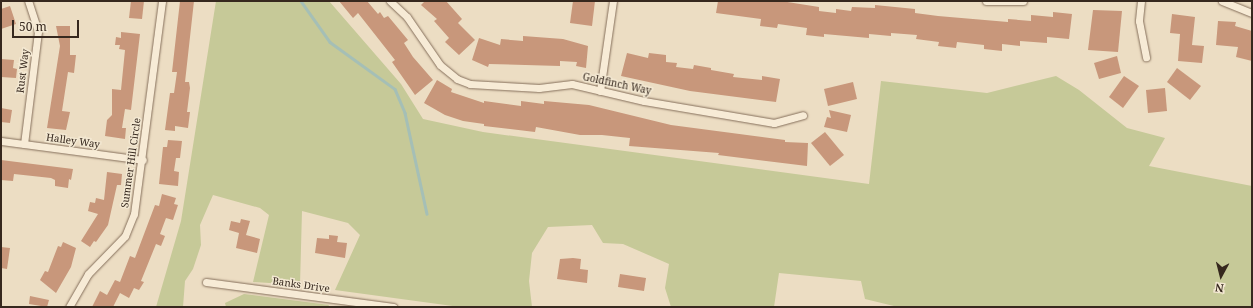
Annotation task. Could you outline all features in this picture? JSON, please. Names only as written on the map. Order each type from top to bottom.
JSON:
[{"type":"street","name":"Rust Way","points":[[24,144],[38,32],[28,1]]},
{"type":"street","name":"Summer Hill Circle","points":[[69,307],[88,274],[125,236],[134,214],[162,1]]},
{"type":"street","name":"Goldfinch Way","points":[[390,1],[407,17],[440,65],[457,79],[470,84],[539,88],[572,84],[600,91],[774,123],[803,115]]},
{"type":"street","points":[[600,91],[613,1]]},
{"type":"street","points":[[986,1],[1023,1]]},
{"type":"street","points":[[1141,1],[1139,21],[1146,57]]},
{"type":"street","points":[[1222,1],[1252,13]]},
{"type":"street","name":"Halley Way","points":[[1,141],[142,160]]},
{"type":"street","name":"Banks Drive","points":[[206,282],[393,307]]},
{"type":"green space","points":[[216,1],[329,1],[401,84],[423,119],[483,132],[869,184],[881,81],[987,93],[1056,76],[1079,90],[1127,128],[1165,138],[1149,166],[1252,186],[1252,307],[898,307],[865,299],[861,281],[779,273],[774,307],[671,307],[665,288],[669,264],[623,244],[603,243],[592,225],[548,227],[532,253],[529,281],[532,307],[460,307],[335,290],[360,235],[348,223],[302,211],[300,285],[253,282],[269,215],[260,208],[213,195],[200,225],[201,245],[193,269],[185,281],[183,307],[156,307],[181,221]]},
{"type":"green space","points":[[244,294],[329,305],[328,307],[226,307],[225,303]]},
{"type":"building","points":[[131,1],[144,1],[142,19],[129,18]]},
{"type":"building","points":[[180,1],[194,1],[185,82],[189,82],[190,88],[187,112],[190,112],[188,128],[175,126],[175,131],[165,130],[170,93],[174,93],[177,72],[172,72]]},
{"type":"building","points":[[339,1],[367,1],[378,14],[380,12],[384,18],[388,16],[408,40],[404,43],[413,57],[433,80],[415,95],[392,62],[395,60],[358,13],[353,18]]},
{"type":"building","points":[[425,1],[446,1],[462,19],[458,23],[475,40],[459,55],[445,42],[449,38],[434,21],[437,19],[421,5]]},
{"type":"building","points":[[573,1],[595,1],[592,26],[570,23]]},
{"type":"building","points":[[718,1],[781,1],[819,7],[819,11],[836,13],[836,9],[851,11],[852,7],[875,8],[875,5],[915,9],[915,13],[938,16],[1008,22],[1008,19],[1031,21],[1031,15],[1053,17],[1053,12],[1072,14],[1069,39],[1047,37],[1047,43],[1020,41],[1020,46],[1002,44],[1002,51],[984,49],[984,45],[957,42],[956,48],[938,46],[939,42],[916,39],[917,35],[891,33],[891,36],[869,34],[869,38],[824,34],[824,37],[806,35],[807,28],[778,24],[777,28],[760,26],[761,19],[716,13]]},
{"type":"building","points":[[10,6],[16,24],[1,29],[1,9]]},
{"type":"building","points":[[1093,10],[1122,11],[1118,52],[1088,50]]},
{"type":"building","points":[[1172,14],[1195,17],[1192,45],[1204,46],[1202,63],[1178,61],[1180,34],[1170,33]]},
{"type":"building","points":[[1218,21],[1236,22],[1235,26],[1252,31],[1252,61],[1236,57],[1238,47],[1216,45]]},
{"type":"building","points":[[56,26],[70,26],[70,55],[76,55],[74,73],[68,72],[62,111],[70,112],[66,130],[47,128],[60,46]]},
{"type":"building","points":[[121,32],[140,34],[131,110],[125,109],[122,128],[126,128],[125,139],[105,136],[107,120],[112,115],[112,89],[121,90],[125,50],[119,49],[120,45],[115,45],[116,37],[121,38]]},
{"type":"building","points":[[523,36],[563,39],[588,46],[586,68],[576,66],[577,62],[560,61],[560,66],[489,64],[488,67],[472,60],[479,38],[500,45],[501,39],[523,41]]},
{"type":"building","points":[[627,53],[648,58],[649,53],[666,55],[666,62],[677,63],[676,67],[693,69],[694,65],[734,74],[733,77],[762,80],[762,76],[780,79],[776,102],[690,91],[621,76]]},
{"type":"building","points":[[1117,56],[1121,73],[1099,79],[1094,63]]},
{"type":"building","points":[[1,59],[14,60],[13,68],[17,69],[16,78],[1,77]]},
{"type":"building","points":[[1177,68],[1201,86],[1190,100],[1167,82]]},
{"type":"building","points":[[1124,76],[1139,86],[1123,108],[1109,97]]},
{"type":"building","points":[[437,80],[452,89],[451,92],[484,103],[484,101],[521,106],[521,101],[544,104],[544,101],[589,105],[671,125],[785,140],[785,142],[808,143],[807,166],[718,155],[719,153],[629,146],[630,138],[602,135],[580,135],[536,127],[535,132],[484,126],[484,124],[463,121],[445,115],[424,103]]},
{"type":"building","points":[[853,82],[857,99],[828,106],[824,89]]},
{"type":"building","points":[[1165,88],[1167,111],[1148,113],[1146,90]]},
{"type":"building","points":[[1,108],[12,110],[10,123],[1,122]]},
{"type":"building","points":[[829,110],[851,115],[847,132],[824,127],[827,117],[831,118]]},
{"type":"building","points":[[825,132],[844,155],[830,166],[811,143]]},
{"type":"building","points":[[168,140],[182,141],[180,158],[176,158],[174,171],[179,172],[178,186],[159,184],[163,147],[167,147]]},
{"type":"building","points":[[1,160],[73,169],[71,180],[69,179],[68,188],[55,186],[55,180],[51,178],[14,174],[13,181],[1,180]]},
{"type":"building","points":[[107,172],[122,174],[121,185],[117,185],[108,225],[96,242],[94,241],[90,247],[81,241],[98,214],[88,211],[90,202],[95,203],[96,198],[104,200]]},
{"type":"building","points":[[162,194],[176,198],[174,204],[178,205],[173,220],[166,218],[160,234],[165,236],[161,246],[156,244],[141,281],[144,282],[139,290],[134,288],[129,298],[120,293],[113,307],[92,307],[100,291],[107,295],[115,280],[120,282],[130,256],[135,258],[155,205],[159,206]]},
{"type":"building","points":[[241,219],[250,221],[246,235],[260,239],[257,253],[236,248],[239,233],[229,230],[231,221],[240,223]]},
{"type":"building","points":[[329,235],[338,236],[337,242],[347,243],[345,258],[315,253],[317,238],[329,239]]},
{"type":"building","points":[[63,242],[76,248],[71,267],[56,293],[40,280],[45,271],[48,272],[58,246],[61,247]]},
{"type":"building","points":[[1,247],[10,248],[7,269],[1,268]]},
{"type":"building","points":[[560,259],[581,259],[580,269],[588,270],[587,283],[557,279]]},
{"type":"building","points":[[620,274],[646,278],[644,291],[618,287]]},
{"type":"building","points":[[30,296],[49,300],[47,307],[29,304]]},
{"type":"waterway","points":[[301,1],[330,42],[395,89],[405,113],[427,214]]}]
